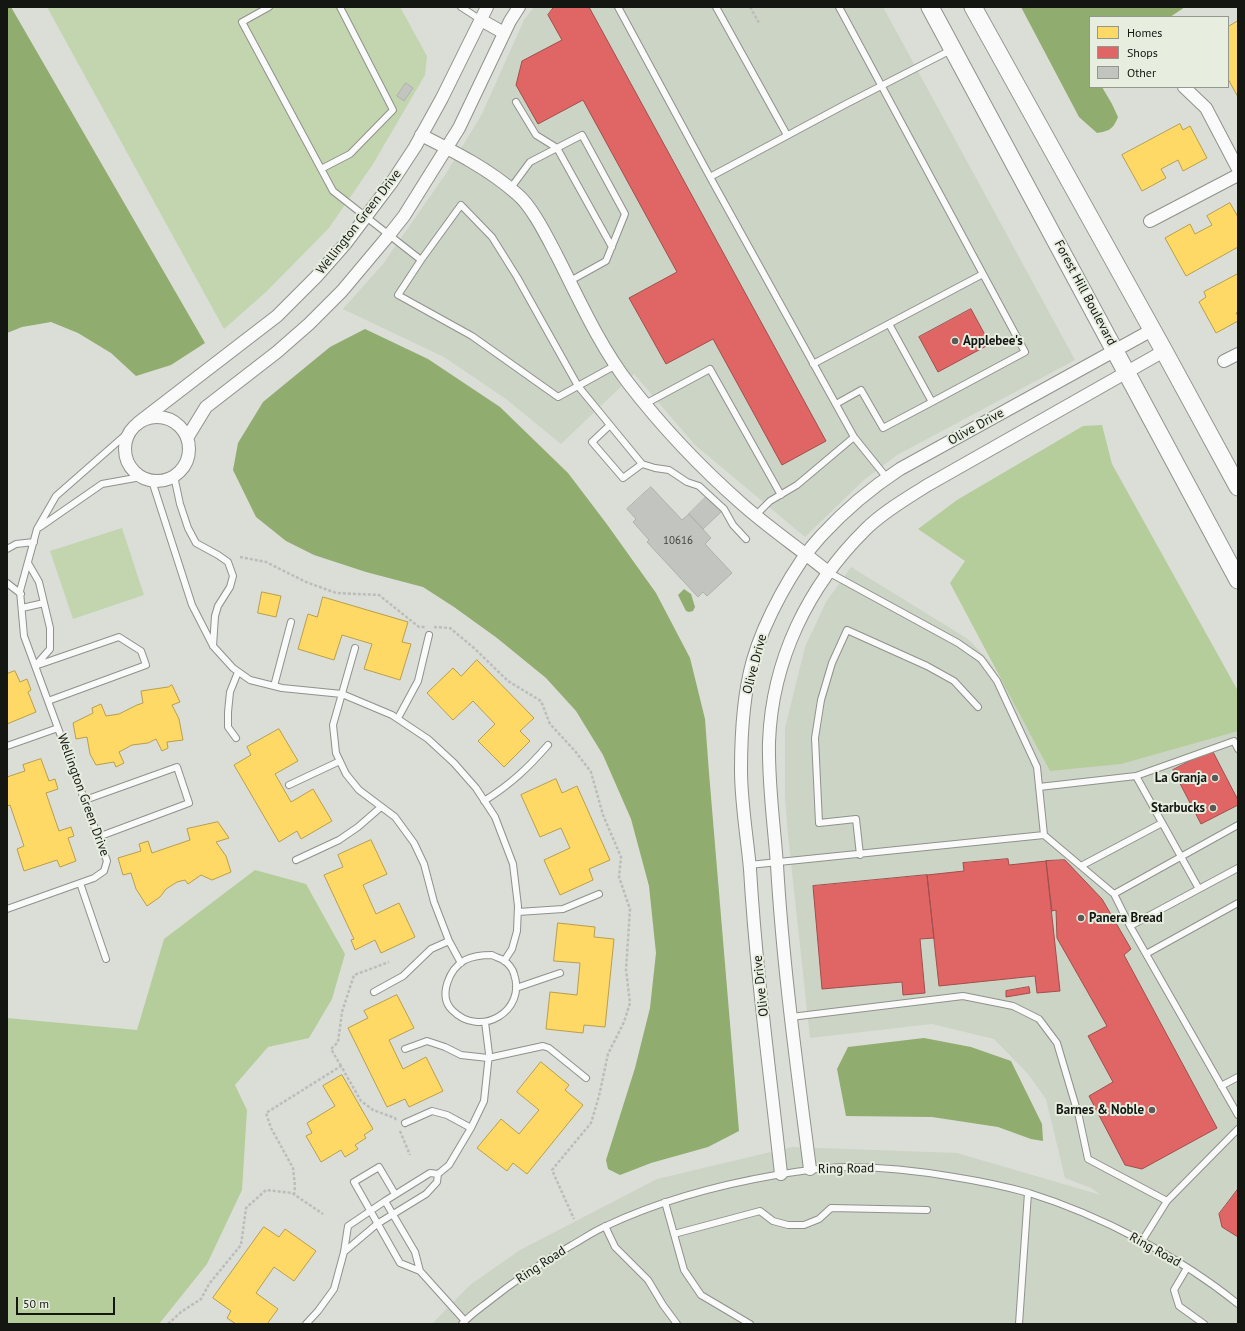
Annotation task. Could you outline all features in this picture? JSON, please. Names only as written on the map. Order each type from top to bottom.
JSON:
[{"type":"main road","name":"Forest Hill Boulevard","points":[[930,7],[1238,580]]},
{"type":"main road","points":[[973,7],[1238,487]]},
{"type":"street","name":"Wellington Green Drive","points":[[134,427],[277,316],[316,277],[346,243],[392,182],[421,135],[442,98],[487,7]]},
{"type":"street","points":[[187,438],[206,407],[277,352],[308,324],[342,290],[404,216],[459,128],[504,33],[519,7]]},
{"type":"street","points":[[480,20],[504,33]]},
{"type":"street","points":[[1185,88],[1206,108],[1238,169]]},
{"type":"street","points":[[421,135],[482,167],[519,195],[533,214],[550,242],[607,351],[645,404],[691,457],[743,505],[828,572]]},
{"type":"street","points":[[1150,221],[1238,175]]},
{"type":"street","name":"Olive Drive","points":[[781,1174],[753,914],[741,772],[743,713],[747,686],[753,659],[762,632],[776,604],[806,555],[820,537],[858,500],[900,469],[1152,330]]},
{"type":"street","name":"Olive Drive","points":[[810,1169],[791,1017],[778,893],[769,770],[769,740],[776,686],[781,664],[798,622],[828,572],[866,528],[888,511],[926,486],[1164,351]]},
{"type":"street","points":[[1224,361],[1238,354]]},
{"type":"street","points":[[151,417],[162,417],[173,421],[181,428],[187,438],[189,449],[187,460],[182,469],[174,476],[163,480],[147,479],[133,470],[127,460],[125,452],[126,441],[134,427],[151,417]]},
{"type":"lane","points":[[269,7],[242,22],[333,191],[421,260]]},
{"type":"lane","points":[[321,170],[350,154],[393,110],[340,7]]},
{"type":"lane","points":[[461,7],[480,20]]},
{"type":"lane","points":[[618,7],[854,437],[887,478]]},
{"type":"lane","points":[[716,7],[787,135]]},
{"type":"lane","points":[[836,404],[861,390],[883,428],[1025,352],[839,7]]},
{"type":"lane","points":[[710,177],[787,135],[953,49]]},
{"type":"lane","points":[[516,102],[536,135],[557,148],[612,247]]},
{"type":"lane","points":[[510,189],[530,162],[582,135],[625,214],[606,261],[570,281]]},
{"type":"lane","points":[[616,365],[578,386],[558,397],[472,336],[398,295],[421,260],[461,206],[492,237],[517,277],[578,386],[642,464],[669,470],[687,482],[699,486],[724,509],[733,525],[746,539]]},
{"type":"lane","points":[[813,364],[983,274]]},
{"type":"lane","points":[[889,324],[932,402]]},
{"type":"lane","points":[[645,404],[710,369],[781,494]]},
{"type":"lane","points":[[610,425],[592,442],[623,478],[642,464]]},
{"type":"lane","name":"Wellington Green Drive","points":[[7,908],[94,878],[104,871],[108,861],[24,636],[21,594],[37,529],[56,496],[134,427]]},
{"type":"lane","points":[[756,515],[770,501],[796,485],[854,437]]},
{"type":"lane","points":[[174,476],[180,504],[188,528],[196,544],[228,562],[233,576],[230,587],[218,606],[215,616],[214,646]]},
{"type":"lane","points":[[37,529],[102,484],[147,479],[192,605],[214,646],[233,668],[250,680],[274,686],[342,694],[392,714],[428,739],[454,763],[476,788],[495,817],[513,864],[518,912],[517,931],[512,949],[504,960]]},
{"type":"lane","points":[[7,548],[16,544],[34,542]]},
{"type":"lane","points":[[28,563],[39,582],[50,628],[50,649],[35,666]]},
{"type":"lane","points":[[828,572],[958,643],[980,658],[997,681],[1037,767],[1044,835],[1114,894],[1130,926],[1238,1115]]},
{"type":"lane","points":[[7,583],[21,594]]},
{"type":"lane","points":[[22,608],[44,603]]},
{"type":"lane","points":[[274,686],[291,622]]},
{"type":"lane","points":[[860,855],[856,819],[819,823],[816,779],[815,738],[821,700],[832,663],[847,630],[927,666],[954,681],[978,707]]},
{"type":"lane","points":[[398,718],[418,680],[430,635]]},
{"type":"lane","points":[[35,666],[119,637],[142,651],[146,665],[48,701]]},
{"type":"lane","points":[[355,648],[333,725],[336,753],[346,774],[359,790],[395,817],[414,843],[424,864],[434,902],[449,941],[461,963]]},
{"type":"lane","points":[[236,738],[228,728],[228,712],[230,692],[238,672]]},
{"type":"lane","points":[[7,746],[58,728]]},
{"type":"lane","points":[[1039,787],[1136,776],[1234,741],[1238,749]]},
{"type":"lane","points":[[484,800],[502,790],[530,766],[548,745]]},
{"type":"lane","points":[[289,785],[340,760]]},
{"type":"lane","points":[[85,800],[177,767],[189,803],[98,837]]},
{"type":"lane","points":[[1136,776],[1200,889]]},
{"type":"lane","points":[[296,860],[339,840],[358,828],[381,807]]},
{"type":"lane","points":[[1081,866],[1162,822]]},
{"type":"lane","points":[[1114,894],[1238,825]]},
{"type":"lane","points":[[749,865],[860,855],[1044,835]]},
{"type":"lane","points":[[1130,926],[1238,868]]},
{"type":"lane","points":[[80,883],[106,959]]},
{"type":"lane","points":[[518,912],[562,909],[599,894]]},
{"type":"lane","points":[[1146,954],[1238,903]]},
{"type":"lane","points":[[374,992],[402,976],[431,949],[449,941]]},
{"type":"lane","points":[[478,956],[492,956],[504,960],[513,970],[517,982],[516,996],[509,1008],[498,1017],[485,1022],[471,1022],[459,1017],[450,1008],[446,996],[447,982],[454,970],[464,961],[478,956]]},
{"type":"lane","points":[[516,988],[560,973]]},
{"type":"lane","points":[[791,1017],[963,996],[1013,1006],[1039,1019],[1057,1043],[1079,1117],[1088,1159],[1167,1201]]},
{"type":"lane","points":[[344,1252],[377,1224],[426,1194],[437,1182],[438,1174],[449,1165],[471,1128],[484,1100],[488,1058],[485,1022]]},
{"type":"lane","points":[[405,1049],[427,1041],[445,1047],[461,1055],[488,1058],[543,1046],[549,1048],[586,1078]]},
{"type":"lane","points":[[1221,1086],[1238,1077]]},
{"type":"lane","points":[[405,1123],[432,1111],[447,1115],[471,1128]]},
{"type":"lane","points":[[1142,1241],[1167,1201],[1238,1129]]},
{"type":"lane","points":[[395,1194],[378,1167],[354,1182],[400,1263],[420,1271]]},
{"type":"lane","name":"Ring Road","points":[[464,1322],[499,1293],[546,1260],[605,1226],[665,1202],[710,1189],[810,1169],[847,1167],[907,1169],[978,1181],[1028,1193],[1085,1214],[1142,1241],[1172,1258],[1221,1290],[1238,1304]]},
{"type":"lane","points":[[306,1324],[318,1311],[334,1289],[344,1252],[348,1226],[395,1194],[430,1173],[438,1174]]},
{"type":"lane","points":[[1019,1324],[1028,1193]]},
{"type":"lane","points":[[385,1201],[415,1252],[420,1271],[464,1322]]},
{"type":"lane","points":[[665,1202],[684,1270],[701,1294],[750,1324]]},
{"type":"lane","points":[[674,1234],[760,1211],[773,1220],[788,1225],[804,1225],[819,1219],[831,1208],[927,1210]]},
{"type":"lane","points":[[605,1226],[615,1247],[648,1280],[663,1305],[677,1324]]},
{"type":"lane","points":[[1187,1268],[1174,1290],[1179,1306],[1204,1324]]},
{"type":"path","points":[[750,7],[759,23]]},
{"type":"path","points":[[240,557],[266,562],[306,582],[336,594],[379,595],[419,627],[450,628],[474,648],[508,681],[541,701],[550,724],[575,751],[591,772],[603,815],[621,857],[619,877],[630,909],[626,970],[630,1003],[624,1022],[608,1054],[599,1096],[591,1123],[552,1170],[574,1219]]},
{"type":"path","points":[[389,962],[354,975],[342,1012],[338,1042],[331,1049],[361,1101],[374,1110],[395,1118],[397,1124]]},
{"type":"path","points":[[294,1194],[295,1186],[293,1168],[271,1128],[266,1113],[340,1066]]},
{"type":"path","points":[[400,1130],[410,1155]]},
{"type":"path","points":[[168,1324],[181,1312],[201,1299],[210,1284],[241,1245],[246,1208],[266,1190],[292,1193],[324,1214]]},
{"type":"shaded area","points":[[7,7],[11,7],[205,343],[171,365],[136,376],[111,353],[78,333],[51,322],[22,327],[7,333]]},
{"type":"shaded area","points":[[47,7],[400,7],[427,56],[425,75],[373,164],[329,228],[266,292],[224,329]]},
{"type":"shaded area","points":[[534,7],[883,7],[1075,360],[897,455],[864,480],[805,537],[695,445],[634,374],[561,444],[506,399],[444,357],[343,309],[383,264],[445,175],[482,114],[524,20]]},
{"type":"shaded area","points":[[1021,7],[1185,7],[1172,16],[1089,16],[1089,88],[1103,88],[1118,117],[1110,129],[1097,133],[1079,117]]},
{"type":"shaded area","points":[[365,329],[428,359],[500,407],[568,473],[656,593],[690,658],[705,719],[739,1131],[708,1147],[651,1163],[620,1175],[608,1169],[606,1160],[635,1068],[650,1008],[656,953],[649,886],[631,819],[603,755],[576,711],[546,678],[497,638],[423,587],[366,572],[314,555],[286,541],[256,517],[233,470],[238,443],[263,402],[330,347]]},
{"type":"shaded area","points":[[1102,425],[1112,464],[1238,691],[1238,731],[1121,764],[1050,771],[950,583],[965,561],[918,529],[957,500],[1083,426]]},
{"type":"shaded area","points":[[122,528],[144,595],[73,619],[50,551]]},
{"type":"shaded area","points":[[851,567],[968,639],[990,662],[1054,765],[1238,725],[1238,1324],[432,1324],[470,1285],[520,1250],[657,1179],[792,1147],[957,1153],[1101,1195],[1091,1188],[1065,1178],[1046,1099],[1028,1074],[994,1039],[932,1024],[810,1038],[788,835],[785,797],[785,728],[805,647],[826,602]]},
{"type":"shaded area","points":[[684,589],[691,594],[695,607],[693,611],[686,611],[678,595]]},
{"type":"shaded area","points":[[255,870],[306,884],[345,954],[332,999],[309,1038],[268,1047],[235,1085],[247,1110],[242,1190],[207,1264],[159,1324],[7,1324],[7,1018],[137,1030],[164,939]]},
{"type":"shaded area","points":[[924,1038],[971,1047],[1011,1061],[1042,1124],[1043,1141],[1031,1139],[998,1127],[932,1117],[846,1116],[837,1069],[848,1047]]},
{"type":"building: Homes","points":[[1238,21],[1238,97],[1229,81],[1229,26]]},
{"type":"building: Homes","points":[[1180,124],[1183,130],[1190,126],[1207,158],[1183,171],[1178,160],[1161,169],[1166,178],[1142,191],[1122,155]]},
{"type":"building: Homes","points":[[1230,203],[1238,217],[1238,247],[1186,276],[1165,238],[1190,224],[1195,234],[1212,225],[1207,216]]},
{"type":"building: Homes","points":[[1238,274],[1238,312],[1236,313],[1238,316],[1238,321],[1216,333],[1199,302],[1206,297],[1204,292]]},
{"type":"building: Homes","points":[[262,592],[281,596],[276,617],[258,613]]},
{"type":"building: Homes","points":[[323,597],[408,622],[402,642],[411,644],[400,680],[364,669],[372,644],[342,635],[334,660],[298,649],[308,614],[317,617]]},
{"type":"building: Homes","points":[[477,660],[534,718],[520,731],[530,741],[504,767],[478,741],[495,724],[473,701],[453,720],[427,693],[453,668],[461,676]]},
{"type":"building: Homes","points":[[15,671],[20,682],[27,679],[31,690],[28,692],[36,712],[7,724],[7,674]]},
{"type":"building: Homes","points":[[172,685],[180,702],[172,705],[179,719],[183,740],[167,742],[168,748],[162,751],[156,739],[148,743],[132,745],[119,752],[124,763],[116,767],[114,762],[96,765],[90,754],[87,737],[76,739],[73,723],[93,713],[92,708],[101,704],[106,716],[119,714],[143,703],[141,691],[168,687]]},
{"type":"building: Homes","points":[[279,729],[298,761],[275,774],[291,802],[313,789],[332,821],[301,839],[297,831],[279,842],[234,765],[251,755],[247,747]]},
{"type":"building: Homes","points":[[41,759],[49,781],[55,779],[58,789],[46,793],[59,831],[71,827],[74,836],[68,838],[76,861],[60,867],[57,860],[24,871],[17,849],[24,846],[10,805],[7,806],[7,777],[25,771],[23,765]]},
{"type":"building: Homes","points":[[556,779],[562,793],[577,786],[610,860],[589,869],[593,880],[560,895],[544,860],[570,848],[561,828],[540,837],[521,795]]},
{"type":"building: Homes","points":[[218,822],[229,838],[216,842],[226,856],[231,872],[212,880],[201,875],[188,884],[185,880],[177,882],[166,889],[160,897],[147,906],[136,889],[131,873],[123,875],[118,858],[141,851],[139,844],[148,841],[152,853],[190,840],[187,829]]},
{"type":"building: Homes","points":[[371,840],[387,874],[363,885],[376,914],[399,903],[415,937],[381,953],[375,940],[355,950],[351,940],[354,939],[324,875],[343,867],[338,855]]},
{"type":"building: Homes","points":[[558,923],[595,927],[594,937],[614,939],[605,1027],[584,1025],[583,1033],[546,1029],[550,992],[577,995],[580,963],[554,961]]},
{"type":"building: Homes","points":[[397,995],[414,1028],[389,1040],[403,1069],[426,1057],[443,1091],[409,1107],[405,1099],[387,1107],[348,1028],[368,1018],[364,1011]]},
{"type":"building: Homes","points":[[541,1062],[569,1085],[565,1090],[583,1105],[527,1174],[513,1163],[507,1171],[477,1148],[501,1119],[519,1134],[539,1110],[517,1092]]},
{"type":"building: Homes","points":[[342,1075],[373,1129],[364,1135],[366,1138],[355,1145],[358,1149],[345,1157],[341,1150],[321,1162],[306,1136],[312,1133],[307,1123],[335,1106],[323,1086]]},
{"type":"building: Homes","points":[[264,1227],[279,1237],[285,1229],[316,1251],[294,1281],[274,1267],[256,1293],[278,1309],[267,1324],[236,1324],[227,1318],[231,1311],[213,1298]]},
{"type":"building: Shops","points":[[554,7],[589,7],[826,441],[782,465],[713,339],[666,364],[629,298],[677,272],[583,100],[538,124],[516,85],[522,61],[562,40],[548,15]]},
{"type":"building: Shops","name":"Applebee's","points":[[971,309],[990,344],[938,372],[919,337]]},
{"type":"building: Shops","points":[[1212,750],[1238,800],[1238,805],[1201,824],[1173,770]]},
{"type":"building: Shops","points":[[1008,859],[1009,865],[1046,861],[1060,991],[1037,993],[1035,976],[939,986],[927,875],[964,871],[963,863]]},
{"type":"building: Shops","points":[[1065,860],[1102,899],[1131,949],[1124,955],[1217,1128],[1142,1169],[1125,1165],[1089,1096],[1113,1082],[1088,1036],[1107,1026],[1057,938],[1056,910],[1052,911],[1046,861]]},
{"type":"building: Shops","points":[[927,875],[934,938],[920,939],[925,993],[903,995],[902,982],[822,989],[813,886]]},
{"type":"building: Shops","points":[[1029,987],[1030,993],[1006,997],[1006,991]]},
{"type":"building: Shops","points":[[1238,1189],[1238,1237],[1222,1227],[1219,1214]]},
{"type":"building: Other","points":[[406,83],[413,88],[404,101],[397,96]]},
{"type":"building: Other","points":[[651,487],[682,520],[689,514],[711,538],[705,544],[732,573],[707,596],[703,592],[698,597],[647,542],[649,540],[633,522],[636,519],[627,509]]},
{"type":"building: Other","points":[[708,495],[723,510],[703,529],[689,514]]},
{"type":"place","name":"Applebee's","points":[[955,341]]},
{"type":"place","name":"La Granja","points":[[1215,778]]},
{"type":"place","name":"Starbucks","points":[[1213,808]]},
{"type":"place","name":"Panera Bread","points":[[1081,918]]},
{"type":"place","name":"Barnes & Noble","points":[[1152,1110]]}]
